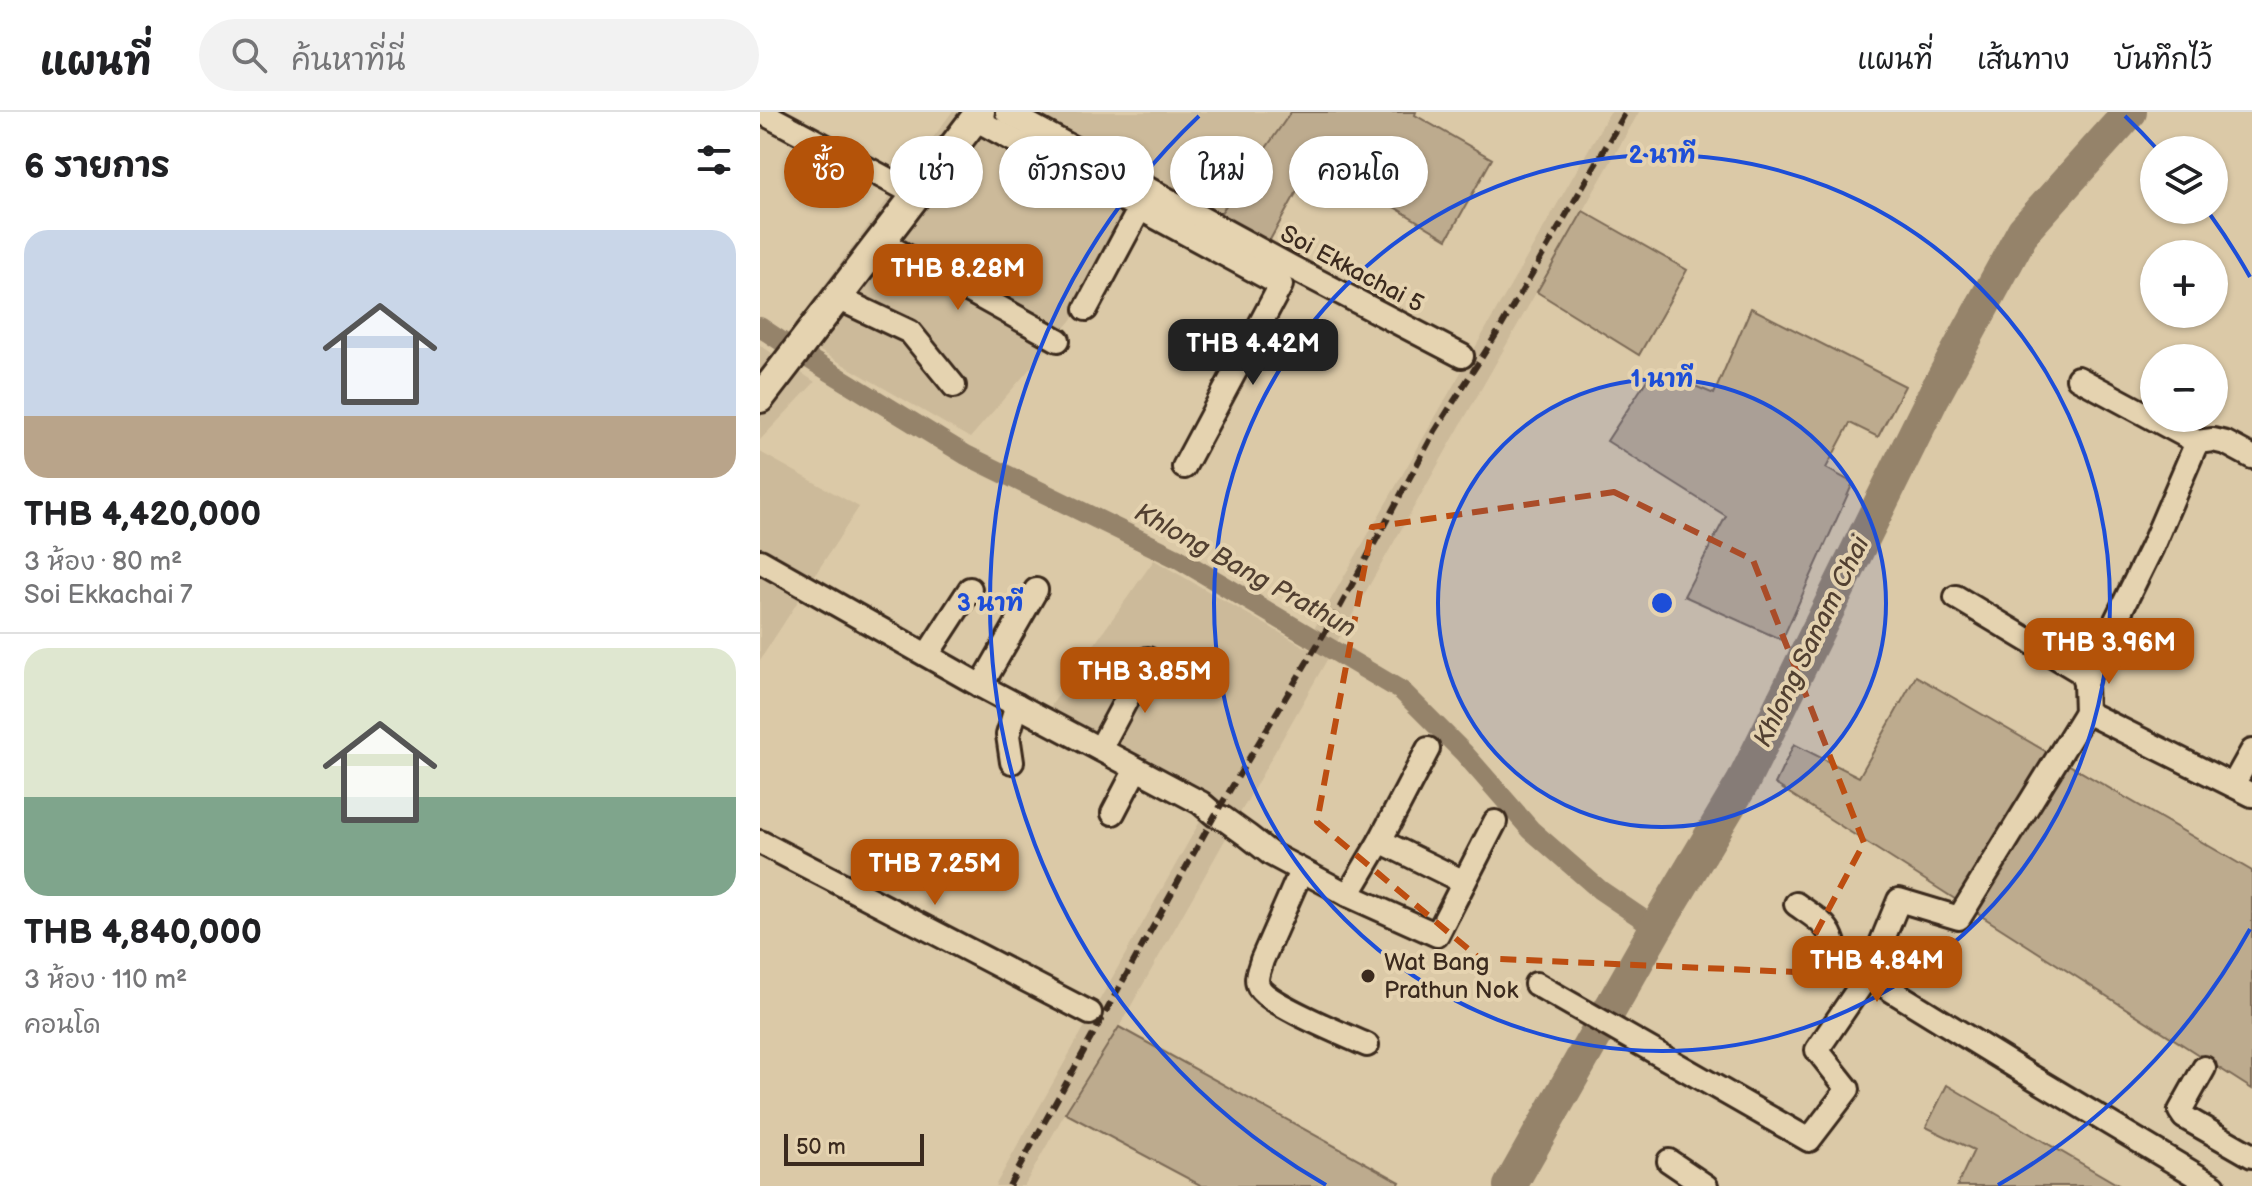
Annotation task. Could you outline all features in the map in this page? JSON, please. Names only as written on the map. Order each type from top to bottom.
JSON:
[{"type":"main road","points":[[963,136],[978,116]]},
{"type":"main road","points":[[767,388],[907,208]]},
{"type":"street","points":[[761,112],[890,181]]},
{"type":"street","name":"Soi Ekkachai 5","points":[[1007,112],[1462,356]]},
{"type":"street","points":[[978,116],[1013,136]]},
{"type":"street","points":[[1086,309],[1140,208],[1281,285],[1184,467]]},
{"type":"street","points":[[881,242],[1058,340]]},
{"type":"street","points":[[838,298],[910,332],[954,386]]},
{"type":"street","points":[[2078,378],[2197,442],[2213,440],[2226,443],[2252,457]]},
{"type":"street","points":[[2085,683],[2152,547],[2197,442]]},
{"type":"street","points":[[760,561],[981,686],[1201,803],[1271,854],[1301,871],[1437,935],[1495,822]]},
{"type":"street","points":[[927,655],[970,589]]},
{"type":"street","points":[[981,686],[1036,590]]},
{"type":"street","points":[[1536,984],[1809,1140],[1848,1089],[1817,1050],[1868,975],[1899,900],[1959,918],[2086,712],[2085,683],[2081,672],[1956,597]]},
{"type":"street","points":[[1100,749],[1148,659]]},
{"type":"street","points":[[1012,762],[1008,735],[1017,705]]},
{"type":"street","points":[[2086,712],[2242,790],[2252,751]]},
{"type":"street","points":[[1348,895],[1428,749]]},
{"type":"street","points":[[1113,813],[1136,769]]},
{"type":"street","points":[[1380,841],[1464,882]]},
{"type":"street","points":[[760,842],[1090,1013]]},
{"type":"street","points":[[1301,871],[1262,960],[1257,974],[1258,984],[1264,994],[1289,1008],[1367,1045]]},
{"type":"street","points":[[1796,904],[1824,925],[1832,936],[1839,958],[2214,1186]]},
{"type":"street","points":[[2204,1068],[2180,1111],[2184,1117],[2252,1156]]},
{"type":"street","points":[[1669,1161],[1706,1186]]},
{"type":"highlighted area","points":[[1614,492],[1753,560],[1864,843],[1795,972],[1479,958],[1317,822],[1372,527]]},
{"type":"shaded area","points":[[952,112],[1291,112],[1273,138],[1170,136],[1170,192],[1159,186],[1154,194],[1154,136],[999,136],[999,208],[1145,208],[1071,321],[970,438],[789,333],[890,196],[890,208],[983,208],[983,136],[934,136]]},
{"type":"shaded area","points":[[1291,112],[1416,112],[1415,115],[1492,159],[1447,239],[1396,208],[1428,208],[1428,136],[1289,136],[1289,206],[1266,247],[1218,217],[1224,208],[1273,208],[1273,138]]},
{"type":"shaded area","points":[[1610,112],[1639,112],[1337,642],[1314,629]]},
{"type":"shaded area","points":[[1201,208],[1224,208],[1218,217]]},
{"type":"shaded area","points":[[1583,211],[1687,270],[1639,355],[1537,292]]},
{"type":"shaded area","points":[[1751,308],[1905,386],[1878,437],[1850,423],[1826,468],[1853,483],[1782,640],[1684,596],[1726,516],[1607,441],[1654,369],[1714,394]]},
{"type":"shaded area","points":[[760,345],[815,382],[760,440]]},
{"type":"shaded area","points":[[760,452],[859,507],[760,660]]},
{"type":"shaded area","points":[[1154,560],[1328,658],[1119,1027],[1024,1186],[995,1186],[1212,800],[1048,710]]},
{"type":"shaded area","points":[[1916,676],[2252,871],[2252,1089],[1775,784],[1794,744],[1859,777]]},
{"type":"shaded area","points":[[1119,1027],[1400,1182],[1398,1186],[1202,1186],[1065,1113]]},
{"type":"shaded area","points":[[1947,1085],[2120,1186],[1957,1186],[1974,1150],[1926,1127]]},
{"type":"waterway","name":"Khlong Sanam Chai","points":[[1510,1186],[1656,928],[1743,782],[1933,397],[2024,230],[2130,112]]},
{"type":"waterway","name":"Khlong Bang Prathun","points":[[760,327],[966,455],[1179,559],[1402,691],[1464,753],[1531,830],[1600,890],[1656,928]]},
{"type":"railway","points":[[1009,1186],[1215,815],[1340,607],[1435,431],[1501,327],[1626,112]]},
{"type":"place","name":"Wat Bang Prathun Nok","points":[[1368,976]]}]
